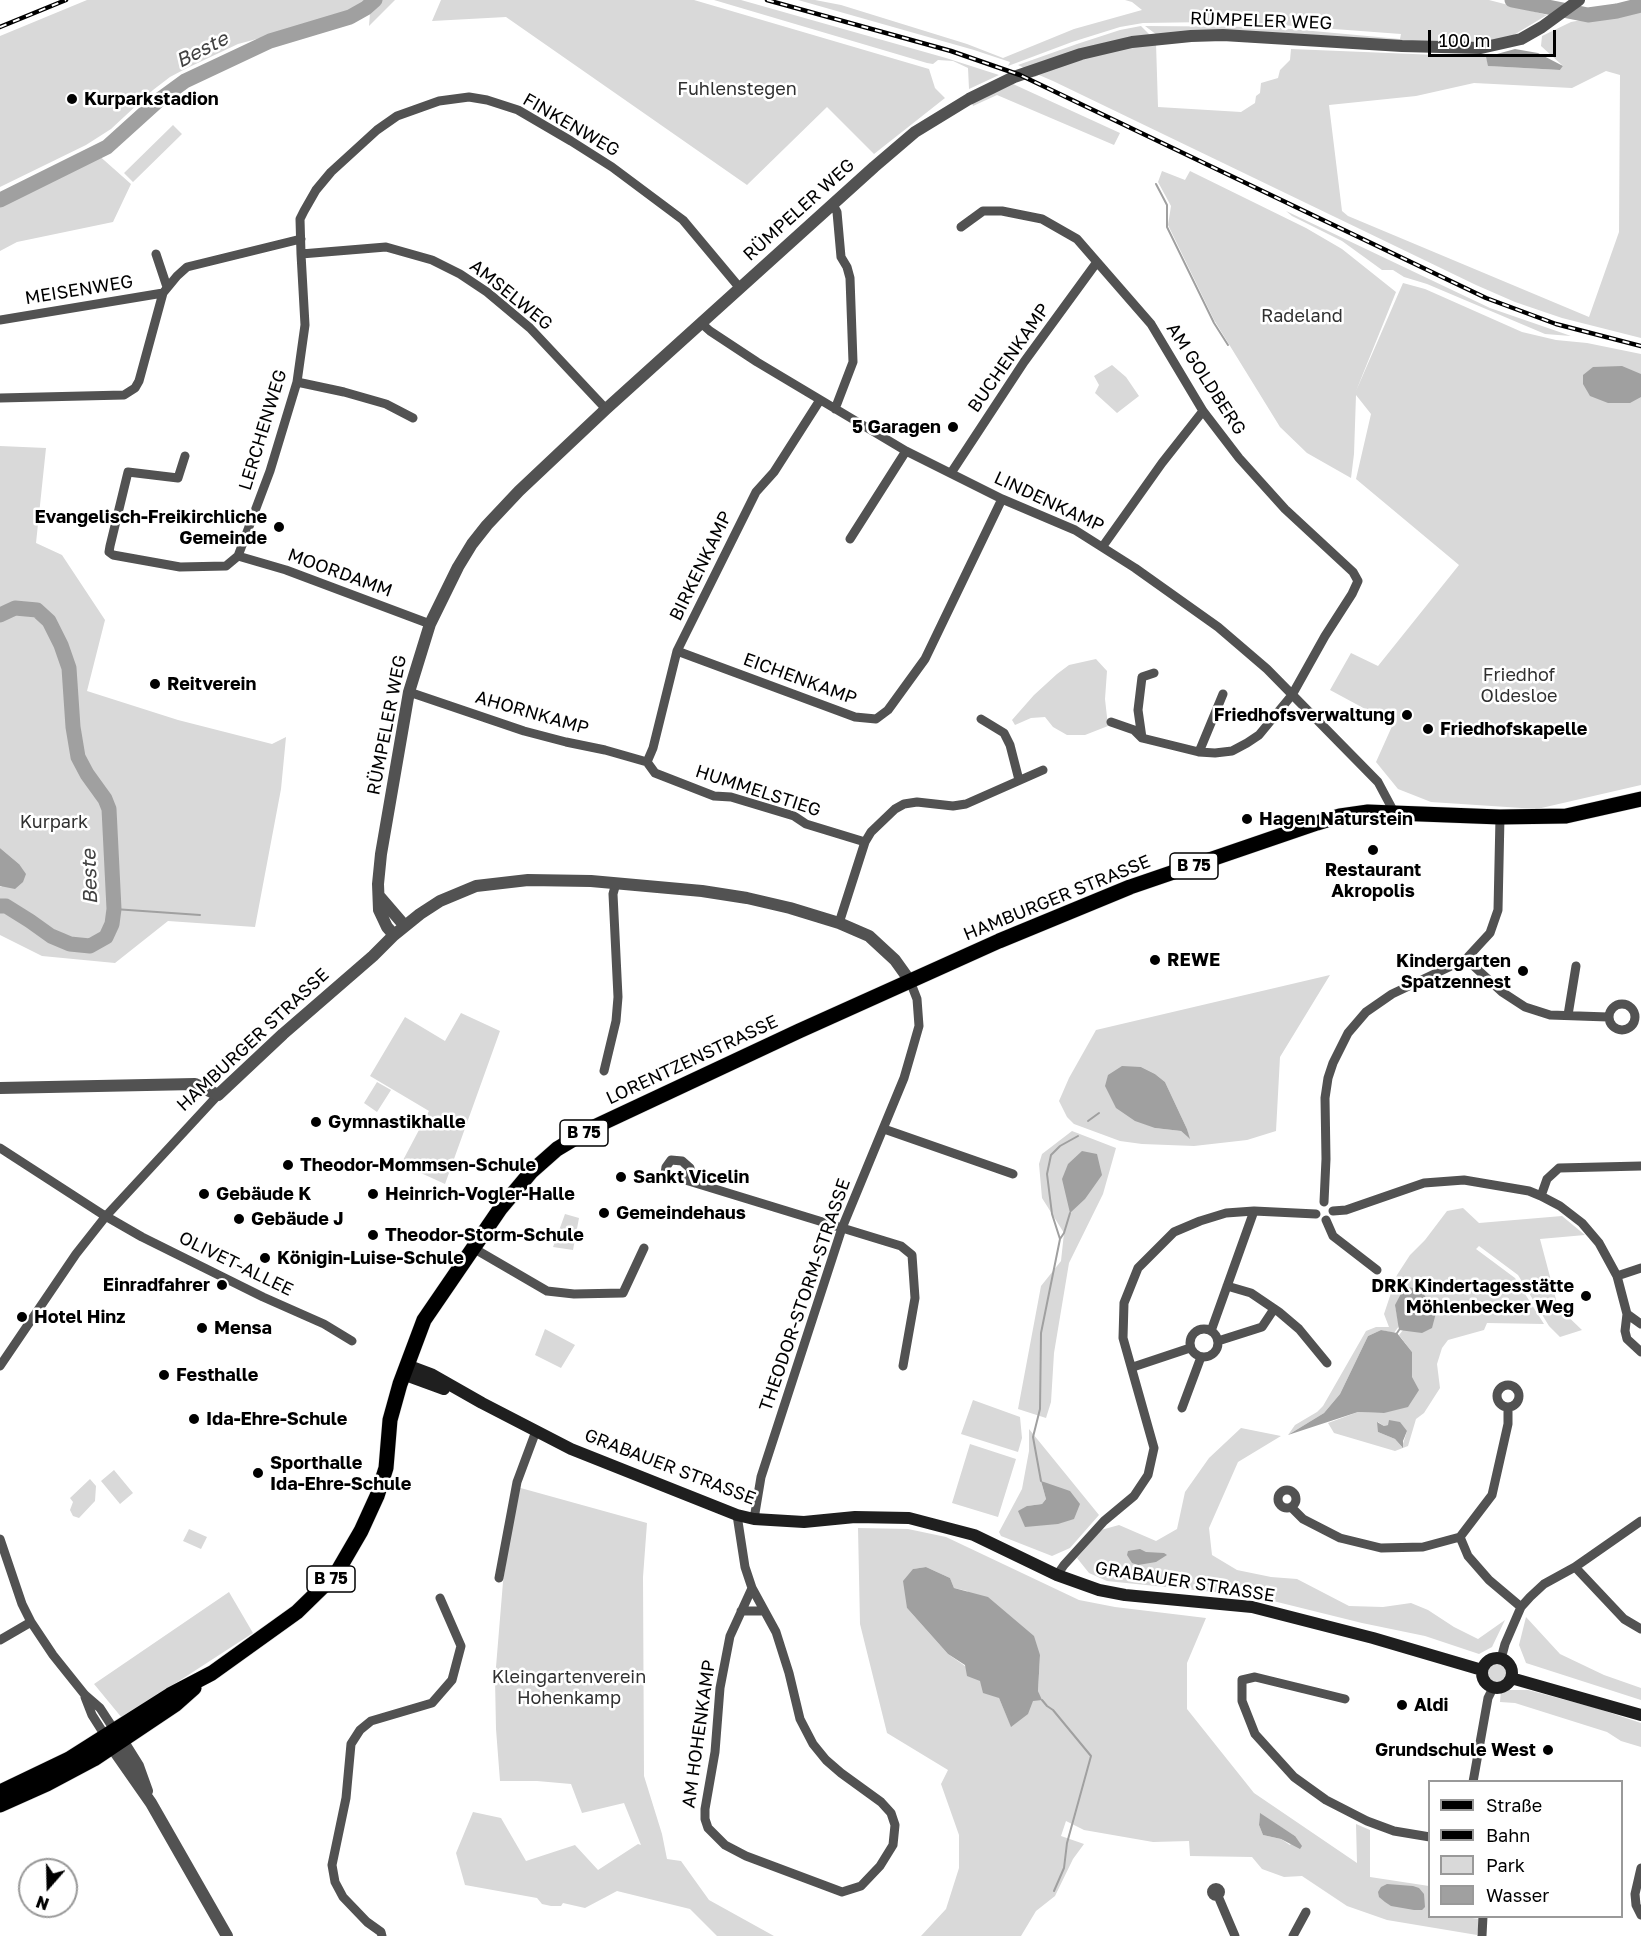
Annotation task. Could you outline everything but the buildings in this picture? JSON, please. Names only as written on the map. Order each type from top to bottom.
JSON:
[{"type":"main road","name":"HAMBURGER STRASSE","points":[[910,981],[999,941],[1130,887],[1340,816],[1368,812],[1500,818],[1566,816],[1641,799]]},
{"type":"main road","name":"LORENTZENSTRASSE","points":[[114,1739],[176,1704],[212,1673],[297,1612],[336,1574],[361,1531],[377,1496],[386,1468],[390,1420],[410,1371],[424,1320],[500,1209],[531,1172],[558,1149],[592,1128],[910,981]]},
{"type":"main road","name":"GRABAUER STRASSE","points":[[410,1371],[482,1403],[571,1449],[737,1515],[754,1519],[804,1522],[855,1518],[909,1518],[974,1534],[1057,1575],[1100,1590],[1125,1595],[1252,1607],[1372,1638],[1482,1670]]},
{"type":"main road","points":[[1502,1659],[1511,1668],[1511,1678],[1506,1685],[1492,1688],[1483,1679],[1482,1670],[1489,1660],[1502,1659]]},
{"type":"main road","points":[[1511,1678],[1641,1714]]},
{"type":"main road","name":"B 75","points":[[0,1792],[114,1739]]},
{"type":"main road","name":"B 75","points":[[0,1805],[47,1784],[114,1739]]},
{"type":"street","name":"RÜMPELER WEG","points":[[394,935],[387,927],[379,910],[379,868],[409,692],[430,624],[458,567],[487,525],[519,491],[739,287],[915,132],[940,116],[1014,77],[1111,46],[1157,39],[1223,35],[1402,46],[1481,48],[1521,39],[1579,0]]},
{"type":"street","name":"FINKENWEG","points":[[301,239],[300,219],[307,205],[331,172],[358,145],[377,130],[411,110],[439,101],[469,98],[487,100],[518,111],[572,141],[612,167],[683,220],[739,287]]},
{"type":"street","points":[[833,205],[837,212],[841,257],[850,278],[853,362],[835,409]]},
{"type":"street","name":"AM GOLDBERG","points":[[961,227],[983,210],[1023,214],[1042,219],[1077,240],[1151,324],[1203,411],[1239,458],[1264,486],[1353,572],[1358,581],[1352,594],[1292,695]]},
{"type":"street","points":[[165,290],[187,267],[301,239]]},
{"type":"street","name":"LERCHENWEG","points":[[238,556],[270,471],[297,382],[305,325],[301,239]]},
{"type":"street","name":"AMSELWEG","points":[[301,254],[386,247],[432,260],[460,274],[487,292],[530,328],[606,409]]},
{"type":"street","points":[[0,398],[124,395],[135,388],[144,370],[165,290],[156,254]]},
{"type":"street","name":"BUCHENKAMP","points":[[951,473],[1024,362],[1097,262]]},
{"type":"street","name":"MEISENWEG","points":[[0,320],[165,290]]},
{"type":"street","name":"LINDENKAMP","points":[[701,323],[710,331],[820,400],[906,451],[1002,499],[1075,530],[1102,546],[1218,627],[1268,669],[1378,782],[1394,812]]},
{"type":"street","points":[[297,382],[386,404],[413,418]]},
{"type":"street","name":"BIRKENKAMP","points":[[647,762],[653,748],[677,651],[756,492],[774,472],[820,400]]},
{"type":"street","points":[[1102,546],[1203,411]]},
{"type":"street","points":[[850,539],[906,451]]},
{"type":"street","points":[[185,456],[178,478],[128,472],[109,552],[134,560],[179,567],[226,566],[238,556]]},
{"type":"street","name":"EICHENKAMP","points":[[677,651],[855,717],[876,719],[888,710],[925,659],[1002,499]]},
{"type":"street","name":"MOORDAMM","points":[[238,556],[286,570],[430,624]]},
{"type":"street","points":[[1142,738],[1138,710],[1142,677],[1154,673]]},
{"type":"street","name":"AHORNKAMP","points":[[409,692],[524,731],[647,762]]},
{"type":"street","points":[[1199,752],[1223,694]]},
{"type":"street","points":[[1111,722],[1134,730],[1142,738],[1199,752],[1232,751],[1258,735],[1292,695]]},
{"type":"street","points":[[981,719],[1004,733],[1010,745],[1019,780]]},
{"type":"street","name":"HUMMELSTIEG","points":[[647,762],[655,773],[714,796],[731,797],[794,816],[806,824],[865,842]]},
{"type":"street","points":[[839,923],[865,842],[895,809],[904,804],[917,802],[953,806],[966,804],[1043,770]]},
{"type":"street","points":[[1324,1202],[1325,1098],[1328,1078],[1348,1034],[1366,1012],[1392,994],[1466,959],[1490,933],[1498,910],[1500,818]]},
{"type":"street","name":"HAMBURGER STRASSE","points":[[0,1366],[76,1254],[106,1216],[218,1095],[283,1034],[359,969],[404,925],[440,901],[476,886],[528,880],[616,883],[702,891],[747,898],[839,923],[869,936],[895,960],[910,981]]},
{"type":"street","points":[[604,1071],[616,1021],[618,997],[613,894],[616,883]]},
{"type":"street","points":[[379,896],[404,925]]},
{"type":"street","points":[[1466,959],[1502,992],[1525,1007],[1550,1015],[1608,1017]]},
{"type":"street","points":[[1568,1015],[1575,966]]},
{"type":"street","name":"THEODOR-STORM-STRASSE","points":[[754,1519],[761,1477],[842,1228],[904,1078],[919,1026],[917,999],[910,981]]},
{"type":"street","points":[[0,1088],[195,1084],[218,1095]]},
{"type":"street","points":[[884,1129],[1013,1174]]},
{"type":"street","name":"OLIVET-ALLEE","points":[[0,1148],[142,1237],[263,1298],[324,1324],[352,1341]]},
{"type":"street","points":[[1541,1196],[1547,1179],[1559,1168],[1641,1166]]},
{"type":"street","points":[[1333,1211],[1346,1210],[1424,1184],[1464,1180],[1529,1191],[1541,1196],[1560,1206],[1582,1223],[1599,1243],[1617,1276],[1627,1314],[1625,1331],[1627,1339],[1641,1352]]},
{"type":"street","points":[[692,1182],[901,1246],[912,1255],[915,1298],[903,1366]]},
{"type":"street","points":[[1324,1202],[1331,1206],[1333,1211]]},
{"type":"street","points":[[1324,1202],[1317,1206],[1316,1214],[1320,1219],[1326,1220],[1333,1211]]},
{"type":"street","points":[[1057,1575],[1104,1521],[1134,1496],[1148,1475],[1154,1448],[1123,1338],[1124,1303],[1138,1268],[1174,1232],[1200,1221],[1226,1214],[1254,1211],[1316,1214]]},
{"type":"street","points":[[1211,1331],[1254,1211]]},
{"type":"street","points":[[1326,1220],[1333,1236],[1377,1270]]},
{"type":"street","points":[[474,1246],[480,1252],[547,1291],[574,1294],[623,1293],[644,1248]]},
{"type":"street","points":[[1617,1276],[1641,1268]]},
{"type":"street","points":[[1227,1286],[1251,1293],[1274,1309],[1299,1329],[1327,1363]]},
{"type":"street","points":[[1218,1341],[1211,1331],[1200,1329],[1193,1333],[1190,1348],[1201,1357],[1213,1353],[1218,1341],[1262,1327],[1274,1309]]},
{"type":"street","points":[[1627,1314],[1641,1324]]},
{"type":"street","points":[[1133,1367],[1190,1348]]},
{"type":"street","points":[[1182,1408],[1201,1357]]},
{"type":"street","points":[[1291,1507],[1303,1519],[1340,1538],[1381,1548],[1423,1547],[1460,1537],[1492,1495],[1508,1424],[1508,1407]]},
{"type":"street","points":[[499,1578],[517,1482],[536,1431]]},
{"type":"street","name":"AM HOHENKAMP","points":[[737,1515],[745,1568],[752,1588],[776,1632],[800,1719],[813,1743],[826,1760],[840,1773],[881,1802],[891,1814],[895,1825],[893,1845],[880,1866],[861,1886],[842,1892],[825,1886],[746,1856],[725,1845],[708,1828],[705,1809],[715,1752],[720,1688],[730,1636],[752,1588]]},
{"type":"street","points":[[1502,1659],[1505,1644],[1521,1607],[1544,1584],[1575,1567],[1641,1521]]},
{"type":"street","points":[[1460,1537],[1468,1556],[1489,1580],[1521,1607]]},
{"type":"street","points":[[0,1539],[22,1604],[31,1622],[53,1655],[85,1695],[92,1715],[114,1739],[227,1936]]},
{"type":"street","points":[[1575,1567],[1624,1619],[1641,1629]]},
{"type":"street","points":[[382,1936],[381,1932],[367,1922],[343,1897],[335,1882],[332,1866],[346,1798],[351,1744],[360,1730],[372,1721],[432,1703],[452,1680],[461,1646],[440,1598]]},
{"type":"street","points":[[741,1611],[764,1611]]},
{"type":"street","points":[[0,1640],[31,1622]]},
{"type":"street","points":[[1345,1699],[1255,1677],[1242,1680],[1242,1701],[1255,1734],[1294,1777],[1326,1800],[1367,1821],[1395,1831],[1428,1837]]},
{"type":"street","points":[[1473,1780],[1488,1698],[1492,1688]]},
{"type":"street","points":[[1641,1868],[1635,1894],[1636,1905],[1641,1915]]},
{"type":"street","points":[[1218,1896],[1235,1936]]},
{"type":"street","points":[[1293,1936],[1306,1912]]},
{"type":"street","points":[[1482,1936],[1483,1918]]},
{"type":"green space","name":"Kurparkstadion","points":[[87,0],[369,0],[357,10],[343,16],[238,44],[185,69],[153,90],[111,129],[86,145],[0,187],[0,36]]},
{"type":"green space","points":[[382,0],[395,0],[369,26],[370,13]]},
{"type":"green space","name":"Fuhlenstegen","points":[[441,0],[694,0],[929,69],[935,88],[945,98],[874,154],[827,107],[747,185],[506,17],[432,21]]},
{"type":"green space","points":[[714,0],[741,0],[946,58],[999,75],[969,89],[968,68],[953,61],[938,60],[933,64],[927,63]]},
{"type":"green space","points":[[798,0],[815,0],[841,5],[967,44],[1003,58],[1074,29],[1142,10],[1132,2],[1125,0],[1489,0],[1547,15],[1512,36],[1483,44],[1157,35],[1145,26],[1269,27],[1400,39],[1401,34],[1267,24],[1143,23],[1120,27],[1072,42],[1008,66],[1010,62],[974,50]]},
{"type":"green space","points":[[1641,9],[1641,338],[1562,318],[1515,302],[1053,81],[1039,75],[1035,77],[1032,75],[1106,52],[1156,43],[1158,107],[1241,112],[1255,103],[1256,96],[1260,93],[1261,83],[1278,78],[1280,70],[1290,60],[1291,49],[1486,57],[1489,66],[1560,70],[1563,66],[1541,46],[1542,36],[1571,22]],"holes":[[[1606,71],[1620,75],[1619,232],[1589,317],[1348,216],[1342,211],[1329,105],[1416,96],[1474,83],[1572,88]]]},
{"type":"green space","points":[[1141,26],[1151,36],[1026,69],[1018,65],[1120,30]]},
{"type":"green space","points":[[1013,84],[1120,133],[1114,145],[997,95],[973,106],[972,103]]},
{"type":"green space","points":[[173,125],[182,134],[133,182],[124,173]]},
{"type":"green space","points":[[96,153],[131,184],[113,222],[17,242],[0,251],[0,200]]},
{"type":"green space","name":"Friedhof Oldesloe","points":[[1162,171],[1185,180],[1190,171],[1306,228],[1342,249],[1396,292],[1356,391],[1403,283],[1425,289],[1522,332],[1641,354],[1641,785],[1537,809],[1431,802],[1398,789],[1376,762],[1393,724],[1330,690],[1351,653],[1378,666],[1459,565],[1356,479],[1371,414],[1356,395],[1351,478],[1307,453],[1280,427],[1214,320],[1168,225],[1171,206],[1158,182]]},
{"type":"green space","points":[[1286,211],[1490,308],[1571,336],[1545,334],[1427,284],[1404,277],[1393,270],[1382,270],[1342,241]]},
{"type":"green space","points":[[1112,365],[1126,377],[1139,396],[1117,413],[1095,393],[1099,385],[1094,376]]},
{"type":"green space","name":"Kurpark","points":[[0,446],[46,448],[36,543],[62,555],[105,620],[87,691],[178,720],[272,744],[286,737],[281,789],[255,927],[168,921],[115,963],[42,956],[0,935],[0,886],[19,864],[0,848]]},
{"type":"green space","points":[[1096,659],[1107,671],[1105,699],[1108,726],[1085,735],[1067,735],[1053,727],[1045,717],[1031,718],[1015,725],[1012,720],[1057,674],[1069,665]]},
{"type":"green space","points":[[1330,975],[1280,1057],[1276,1131],[1247,1140],[1194,1146],[1142,1144],[1120,1141],[1074,1124],[1067,1117],[1059,1101],[1096,1030]],"holes":[[[1141,1067],[1165,1082],[1189,1138],[1181,1131],[1155,1128]]]},
{"type":"green space","points":[[461,1013],[500,1031],[445,1184],[401,1164],[429,1111],[370,1076],[405,1017],[445,1041]]},
{"type":"green space","points":[[377,1082],[391,1090],[377,1112],[364,1103]]},
{"type":"green space","points":[[1072,1131],[1116,1148],[1103,1194],[1069,1263],[1054,1353],[1051,1402],[1046,1418],[1018,1409],[1041,1286],[1061,1261],[1064,1233],[1042,1198],[1039,1164],[1042,1154]]},
{"type":"green space","points":[[1463,1208],[1479,1223],[1562,1216],[1585,1235],[1540,1239],[1558,1307],[1582,1330],[1560,1337],[1549,1326],[1518,1275],[1479,1246],[1476,1249],[1515,1278],[1544,1324],[1487,1323],[1484,1330],[1448,1340],[1442,1348],[1437,1364],[1440,1388],[1424,1413],[1416,1419],[1408,1446],[1395,1451],[1334,1433],[1328,1423],[1358,1412],[1384,1413],[1412,1377],[1412,1352],[1399,1335],[1403,1330],[1395,1305],[1399,1326],[1394,1333],[1381,1330],[1368,1336],[1340,1394],[1324,1413],[1288,1435],[1295,1425],[1323,1406],[1366,1331],[1376,1327],[1389,1327],[1384,1314],[1397,1275],[1410,1255],[1425,1240],[1447,1211]],"holes":[[[1378,1422],[1384,1426],[1389,1425],[1407,1431],[1402,1447],[1395,1439],[1378,1432]]]},
{"type":"green space","points":[[565,1214],[579,1218],[573,1250],[553,1247]]},
{"type":"green space","points":[[545,1329],[575,1345],[561,1368],[535,1355]]},
{"type":"green space","points":[[973,1400],[1020,1417],[1022,1438],[1018,1452],[961,1434]]},
{"type":"green space","points":[[1241,1428],[1281,1436],[1238,1462],[1209,1528],[1212,1555],[1237,1570],[1271,1577],[1297,1579],[1349,1606],[1383,1607],[1411,1603],[1428,1610],[1478,1639],[1505,1620],[1492,1647],[1479,1654],[1425,1636],[1253,1596],[1107,1581],[1089,1573],[1077,1558],[1101,1530],[1119,1525],[1156,1541],[1177,1529],[1185,1492],[1209,1458]]},
{"type":"green space","points":[[1029,1429],[1099,1515],[1070,1548],[1052,1556],[1001,1536],[999,1532],[1022,1489],[1029,1451]],"holes":[[[1041,1481],[1058,1524],[1027,1506],[1042,1504],[1046,1499]]]},
{"type":"green space","points":[[970,1444],[1016,1459],[998,1517],[952,1503]]},
{"type":"green space","points":[[114,1470],[133,1493],[120,1504],[101,1481]]},
{"type":"green space","points":[[90,1479],[96,1486],[95,1501],[79,1518],[73,1516],[70,1510],[73,1502],[70,1498]]},
{"type":"green space","name":"Kleingartenverein Hohenkamp","points":[[517,1487],[647,1523],[643,1577],[644,1776],[662,1834],[667,1859],[681,1861],[709,1900],[774,1936],[717,1936],[690,1909],[617,1891],[585,1908],[563,1903],[561,1906],[551,1906],[542,1904],[537,1898],[465,1885],[456,1853],[473,1812],[501,1818],[526,1861],[575,1845],[598,1870],[638,1844],[641,1845],[624,1803],[582,1813],[571,1784],[500,1781],[495,1679],[503,1582]]},
{"type":"green space","points":[[858,1528],[908,1529],[946,1537],[1079,1600],[1115,1607],[1206,1618],[1187,1663],[1187,1709],[1254,1793],[1357,1863],[1356,1824],[1370,1830],[1370,1877],[1428,1886],[1428,1918],[1480,1919],[1477,1935],[1387,1920],[1347,1906],[1302,1876],[1284,1877],[1262,1869],[1252,1857],[1190,1856],[1189,1841],[1153,1842],[1084,1830],[1066,1821],[1061,1836],[1084,1844],[1073,1859],[1055,1896],[1036,1911],[1021,1936],[921,1936],[946,1909],[959,1868],[959,1835],[941,1784],[948,1770],[887,1733],[860,1624]],"holes":[[[926,1567],[950,1578],[954,1588],[967,1591],[1040,1655],[1038,1691],[1041,1700],[1033,1700],[1011,1726],[999,1698],[965,1666],[948,1654],[907,1608],[913,1569]],[[1260,1814],[1295,1836],[1290,1845],[1281,1839],[1263,1835],[1259,1825]]]},
{"type":"green space","points":[[189,1529],[207,1537],[201,1549],[183,1541]]},
{"type":"green space","points":[[229,1592],[253,1633],[122,1718],[94,1684]]},
{"type":"green space","points":[[1526,1617],[1560,1654],[1604,1675],[1641,1688],[1641,1700],[1526,1663],[1519,1645]]},
{"type":"green space","points":[[1497,1663],[1504,1666],[1507,1673],[1504,1680],[1497,1683],[1490,1680],[1487,1673],[1490,1666]]},
{"type":"green space","points":[[1501,1690],[1528,1690],[1641,1723],[1641,1747],[1621,1741],[1607,1732],[1515,1703],[1500,1702]]},
{"type":"water","points":[[1515,49],[1538,53],[1563,66],[1560,70],[1488,66],[1486,57]]},
{"type":"water","points":[[1622,366],[1641,374],[1641,397],[1630,403],[1608,403],[1590,396],[1583,384],[1583,375],[1593,367]]},
{"type":"water","points":[[0,848],[19,864],[26,874],[23,882],[15,889],[0,886]]},
{"type":"water","points":[[1122,1066],[1141,1067],[1165,1082],[1190,1139],[1181,1131],[1155,1128],[1135,1121],[1116,1108],[1105,1086],[1108,1075]]},
{"type":"water","points":[[1082,1151],[1097,1154],[1102,1175],[1085,1199],[1070,1213],[1062,1179],[1068,1164]]},
{"type":"water","points":[[1405,1286],[1421,1290],[1436,1313],[1432,1328],[1422,1333],[1399,1330],[1395,1305]]},
{"type":"water","points":[[1381,1330],[1397,1333],[1412,1352],[1412,1377],[1419,1390],[1408,1407],[1384,1413],[1358,1412],[1288,1435],[1324,1413],[1340,1394],[1368,1336]]},
{"type":"water","points":[[1389,1420],[1400,1422],[1407,1431],[1403,1448],[1395,1439],[1378,1432],[1377,1422],[1384,1426],[1388,1425]]},
{"type":"water","points":[[1041,1481],[1070,1491],[1080,1504],[1074,1519],[1058,1524],[1025,1527],[1018,1511],[1027,1506],[1042,1504],[1046,1499]]},
{"type":"water","points":[[1140,1549],[1167,1555],[1156,1562],[1138,1565],[1132,1563],[1127,1555],[1128,1551]]},
{"type":"water","points":[[926,1567],[950,1578],[954,1588],[988,1597],[1034,1636],[1040,1655],[1038,1691],[1042,1700],[1033,1701],[1028,1714],[1011,1727],[999,1698],[983,1693],[980,1681],[967,1676],[965,1665],[948,1654],[907,1608],[903,1581],[913,1569]]},
{"type":"water","points":[[1260,1813],[1295,1836],[1302,1846],[1300,1849],[1281,1839],[1263,1835],[1259,1825]]},
{"type":"water","points":[[1387,1884],[1419,1888],[1424,1894],[1425,1907],[1422,1910],[1414,1910],[1391,1906],[1379,1897],[1378,1892]]},
{"type":"waterway","name":"Beste","points":[[0,200],[107,147],[159,100],[185,81],[270,41],[350,17],[375,0]]},
{"type":"waterway","name":"Beste","points":[[1512,0],[1588,15],[1641,5]]},
{"type":"waterway","points":[[1156,184],[1167,205],[1167,227],[1214,323],[1228,345]]},
{"type":"waterway","name":"Beste","points":[[0,615],[15,608],[37,610],[49,621],[61,645],[69,668],[73,727],[78,757],[109,809],[114,909],[112,924],[106,937],[90,946],[70,944],[51,936],[6,906],[0,906]]},
{"type":"waterway","points":[[114,909],[200,915]]},
{"type":"waterway","points":[[1088,1121],[1099,1113]]},
{"type":"waterway","points":[[1041,1481],[1033,1437],[1040,1409],[1041,1333],[1060,1239],[1052,1214],[1047,1174],[1051,1155],[1060,1146],[1078,1136]]},
{"type":"waterway","points":[[1060,1239],[1070,1213]]},
{"type":"waterway","points":[[1042,1700],[1091,1756],[1067,1843],[1064,1868],[1054,1891]]},
{"type":"railway","points":[[0,27],[66,0]]},
{"type":"railway","points":[[767,0],[951,51],[1020,75],[1486,298],[1556,324],[1641,346]]},
{"type":"place","name":"Kurparkstadion","points":[[72,99]]},
{"type":"place","name":"5 Garagen","points":[[953,427]]},
{"type":"place","name":"Evangelisch-Freikirchliche Gemeinde","points":[[279,527]]},
{"type":"place","name":"Reitverein","points":[[155,684]]},
{"type":"place","name":"Friedhofsverwaltung","points":[[1407,715]]},
{"type":"place","name":"Friedhofskapelle","points":[[1428,729]]},
{"type":"place","name":"Hagen Naturstein","points":[[1247,819]]},
{"type":"place","name":"Restaurant Akropolis","points":[[1373,850]]},
{"type":"place","name":"REWE","points":[[1155,960]]},
{"type":"place","name":"Kindergarten Spatzennest","points":[[1523,971]]},
{"type":"place","name":"Gymnastikhalle","points":[[316,1122]]},
{"type":"place","name":"Theodor-Mommsen-Schule","points":[[288,1165]]},
{"type":"place","name":"Sankt Vicelin","points":[[621,1177]]},
{"type":"place","name":"Gebäude K","points":[[204,1194]]},
{"type":"place","name":"Heinrich-Vogler-Halle","points":[[373,1194]]},
{"type":"place","name":"Gemeindehaus","points":[[604,1213]]},
{"type":"place","name":"Gebäude J","points":[[239,1219]]},
{"type":"place","name":"Theodor-Storm-Schule","points":[[373,1235]]},
{"type":"place","name":"Königin-Luise-Schule","points":[[265,1258]]},
{"type":"place","name":"Einradfahrer","points":[[222,1285]]},
{"type":"place","name":"DRK Kindertagesstätte Möhlenbecker Weg","points":[[1586,1296]]},
{"type":"place","name":"Hotel Hinz","points":[[22,1317]]},
{"type":"place","name":"Mensa","points":[[202,1328]]},
{"type":"place","name":"Festhalle","points":[[164,1375]]},
{"type":"place","name":"Ida-Ehre-Schule","points":[[194,1419]]},
{"type":"place","name":"Sporthalle Ida-Ehre-Schule","points":[[258,1473]]},
{"type":"place","name":"Aldi","points":[[1402,1705]]},
{"type":"place","name":"Grundschule West","points":[[1548,1750]]},
{"type":"park label","name":"Radeland","points":[[1302,316]]}]
